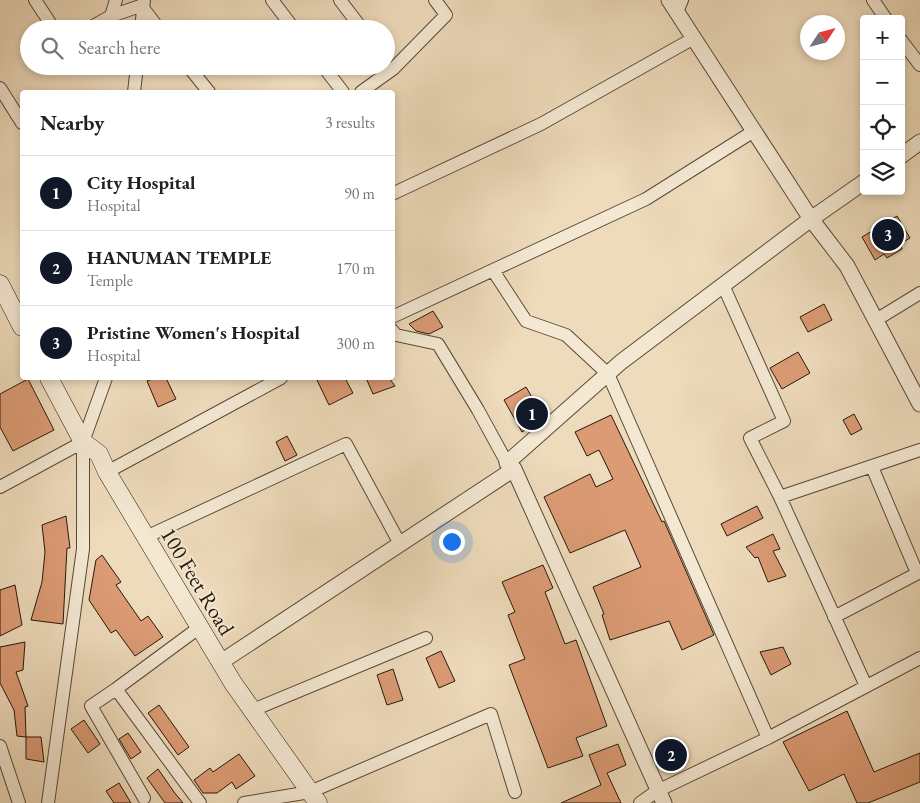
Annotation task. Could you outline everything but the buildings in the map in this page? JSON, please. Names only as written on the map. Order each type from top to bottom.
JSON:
[{"type":"main road","points":[[0,284],[20,323]]},
{"type":"main road","name":"100 Feet Road","points":[[50,380],[83,442],[99,454],[107,472],[220,662],[314,798]]},
{"type":"street","points":[[35,0],[48,20]]},
{"type":"street","points":[[111,16],[116,0]]},
{"type":"street","points":[[272,0],[287,20]]},
{"type":"street","points":[[340,0],[355,20]]},
{"type":"street","points":[[395,60],[446,15],[435,0]]},
{"type":"street","points":[[872,0],[883,15]]},
{"type":"street","points":[[104,20],[141,3]]},
{"type":"street","points":[[141,3],[141,20]]},
{"type":"street","points":[[141,3],[153,20]]},
{"type":"street","points":[[676,4],[694,38],[811,219],[847,266],[920,404]]},
{"type":"street","points":[[395,193],[541,124],[694,38]]},
{"type":"street","points":[[905,45],[920,66]]},
{"type":"street","points":[[134,90],[135,75]]},
{"type":"street","points":[[195,75],[206,90]]},
{"type":"street","points":[[330,75],[341,90]]},
{"type":"street","points":[[363,90],[379,75]]},
{"type":"street","points":[[0,88],[20,120]]},
{"type":"street","points":[[395,316],[494,272],[646,200],[754,130]]},
{"type":"street","points":[[905,153],[920,142]]},
{"type":"street","points":[[220,662],[400,544],[510,466],[608,374],[723,285],[860,185]]},
{"type":"street","points":[[494,272],[526,321],[566,335],[608,374],[768,738]]},
{"type":"street","points":[[723,285],[784,421],[750,438],[780,497],[866,686]]},
{"type":"street","points":[[876,320],[920,293]]},
{"type":"street","points":[[395,334],[438,344],[478,410],[510,466],[660,797]]},
{"type":"street","points":[[48,803],[82,549],[83,442],[105,380]]},
{"type":"street","points":[[107,472],[277,380]]},
{"type":"street","points":[[0,487],[83,442]]},
{"type":"street","points":[[146,537],[346,444],[400,544]]},
{"type":"street","points":[[780,497],[920,450]]},
{"type":"street","points":[[834,616],[918,572],[872,466]]},
{"type":"street","points":[[144,798],[91,706],[200,627]]},
{"type":"street","points":[[253,710],[426,638]]},
{"type":"street","points":[[640,803],[660,797],[920,658]]},
{"type":"street","points":[[116,689],[200,803]]},
{"type":"street","points":[[244,803],[314,798],[491,714],[515,792]]},
{"type":"street","points":[[0,746],[19,803]]},
{"type":"place","name":"Pristine Women's Hospital","points":[[888,235]]},
{"type":"place","name":"City Hospital","points":[[532,414]]},
{"type":"place","name":"HANUMAN TEMPLE","points":[[671,755]]}]
